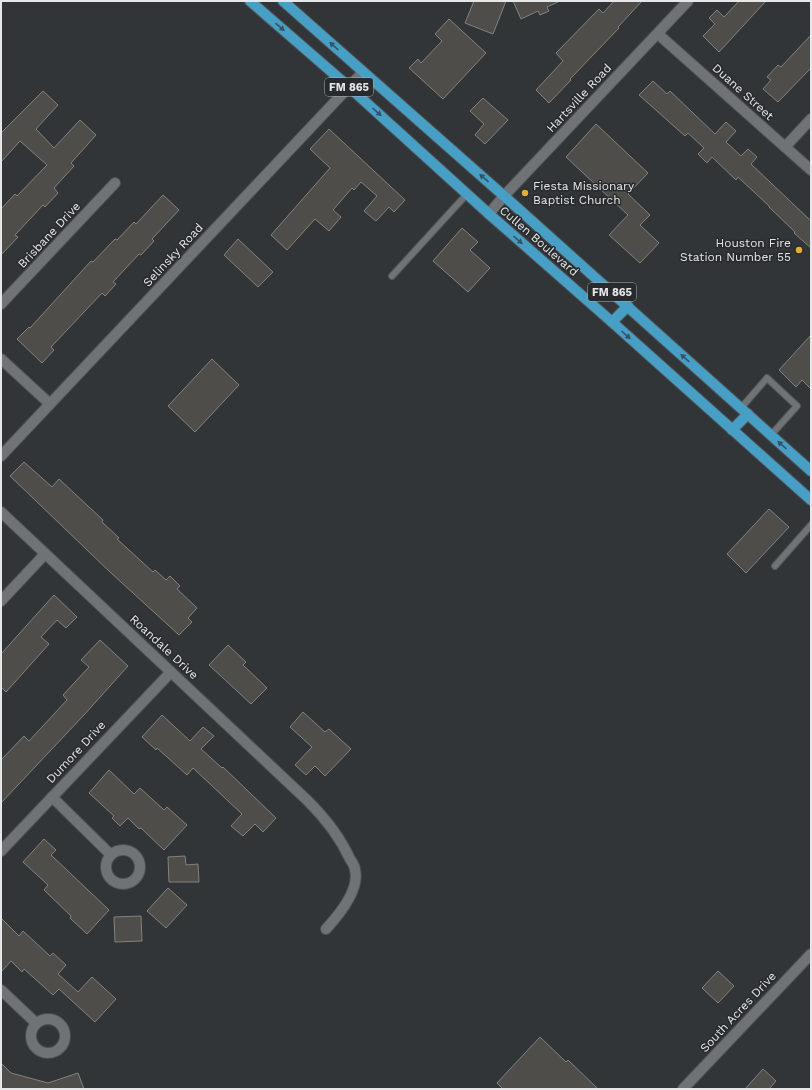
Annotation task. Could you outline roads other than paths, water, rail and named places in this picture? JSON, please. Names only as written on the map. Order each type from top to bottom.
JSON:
[{"type":"main road","name":"Cullen Boulevard","points":[[250,1],[349,87],[488,214],[612,322],[811,500]]},
{"type":"main road","name":"Cullen Boulevard","points":[[284,1],[628,306],[811,471]]},
{"type":"main road","points":[[612,322],[628,306]]},
{"type":"main road","points":[[732,430],[744,411]]},
{"type":"street","name":"Hartsville Road","points":[[488,214],[688,1]]},
{"type":"street","name":"Duane Street","points":[[658,34],[811,170]]},
{"type":"street","name":"Selinsky Road","points":[[1,456],[363,72]]},
{"type":"street","points":[[784,147],[811,119]]},
{"type":"street","name":"Brisbane Drive","points":[[1,304],[115,184]]},
{"type":"street","points":[[1,359],[50,404]]},
{"type":"street","name":"Roandale Drive","points":[[1,512],[308,801],[332,829],[347,852],[356,870],[354,884],[348,900],[338,916],[326,929]]},
{"type":"street","points":[[1,600],[45,554]]},
{"type":"street","name":"Dumore Drive","points":[[1,851],[171,672]]},
{"type":"street","points":[[52,797],[111,855]]},
{"type":"street","name":"South Acres Drive","points":[[683,1089],[810,956]]},
{"type":"street","points":[[1,990],[36,1023]]},
{"type":"lane","points":[[392,276],[467,194]]},
{"type":"lane","points":[[744,411],[767,378],[797,406],[771,434]]},
{"type":"lane","points":[[775,566],[811,525]]},
{"type":"place","name":"Fiesta Missionary Baptist Church","points":[[525,193]]},
{"type":"place","name":"Houston Fire Station Number 55","points":[[799,250]]}]
